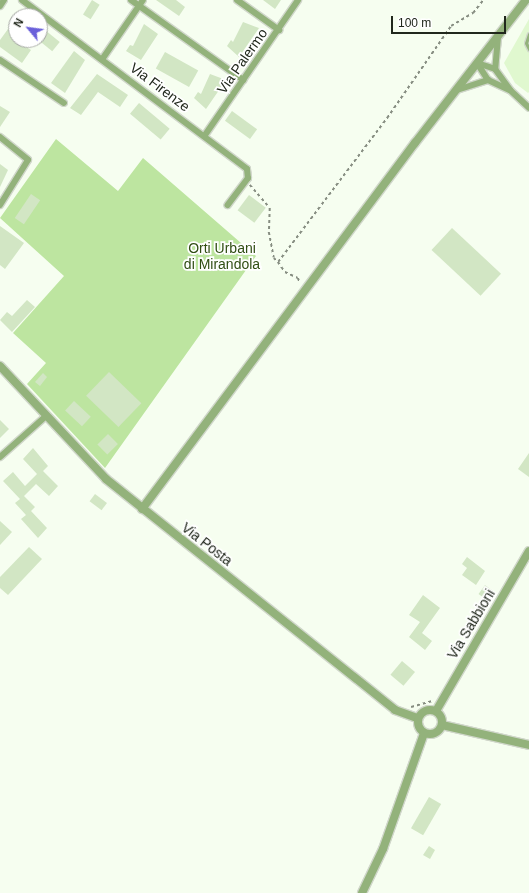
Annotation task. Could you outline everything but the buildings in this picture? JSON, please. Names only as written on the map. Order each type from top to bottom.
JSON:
[{"type":"street","points":[[0,6],[4,0]]},
{"type":"street","name":"Via Firenze","points":[[22,0],[103,58],[205,135],[247,169],[249,175],[245,182]]},
{"type":"street","points":[[130,0],[243,80]]},
{"type":"street","points":[[103,58],[143,0]]},
{"type":"street","points":[[237,0],[279,30]]},
{"type":"street","name":"Via Palermo","points":[[205,135],[279,30],[298,0]]},
{"type":"street","points":[[142,509],[456,90],[526,0]]},
{"type":"street","points":[[495,69],[498,37]]},
{"type":"street","points":[[0,60],[64,103]]},
{"type":"street","points":[[477,63],[495,69],[510,90],[529,108]]},
{"type":"street","points":[[477,63],[488,80],[510,90]]},
{"type":"street","points":[[456,90],[488,80]]},
{"type":"street","points":[[0,137],[28,160],[0,205]]},
{"type":"street","points":[[228,205],[245,182]]},
{"type":"street","name":"Via Posta","points":[[0,366],[98,472],[142,509],[395,710],[417,718]]},
{"type":"street","points":[[0,457],[46,416]]},
{"type":"street","name":"Via Sabbioni","points":[[436,711],[529,551]]},
{"type":"street","points":[[423,711],[436,711],[441,717],[442,725],[437,732],[424,733],[418,727],[417,718],[423,711]]},
{"type":"street","points":[[442,725],[529,745]]},
{"type":"street","points":[[362,893],[383,849],[424,733]]},
{"type":"lane","points":[[529,34],[526,42],[529,49]]},
{"type":"path","points":[[278,262],[387,118],[451,26],[473,13],[483,0]]},
{"type":"path","points":[[245,182],[270,208],[270,238],[278,262],[285,272],[298,278],[300,287],[305,291]]},
{"type":"path","points":[[408,706],[426,705],[434,700]]},
{"type":"shaded area","points":[[529,19],[528,93],[515,83],[504,63]]},
{"type":"green space","name":"Orti Urbani di Mirandola","points":[[56,139],[118,191],[143,158],[256,256],[105,468],[27,384],[46,363],[13,333],[64,276],[0,218]]}]
